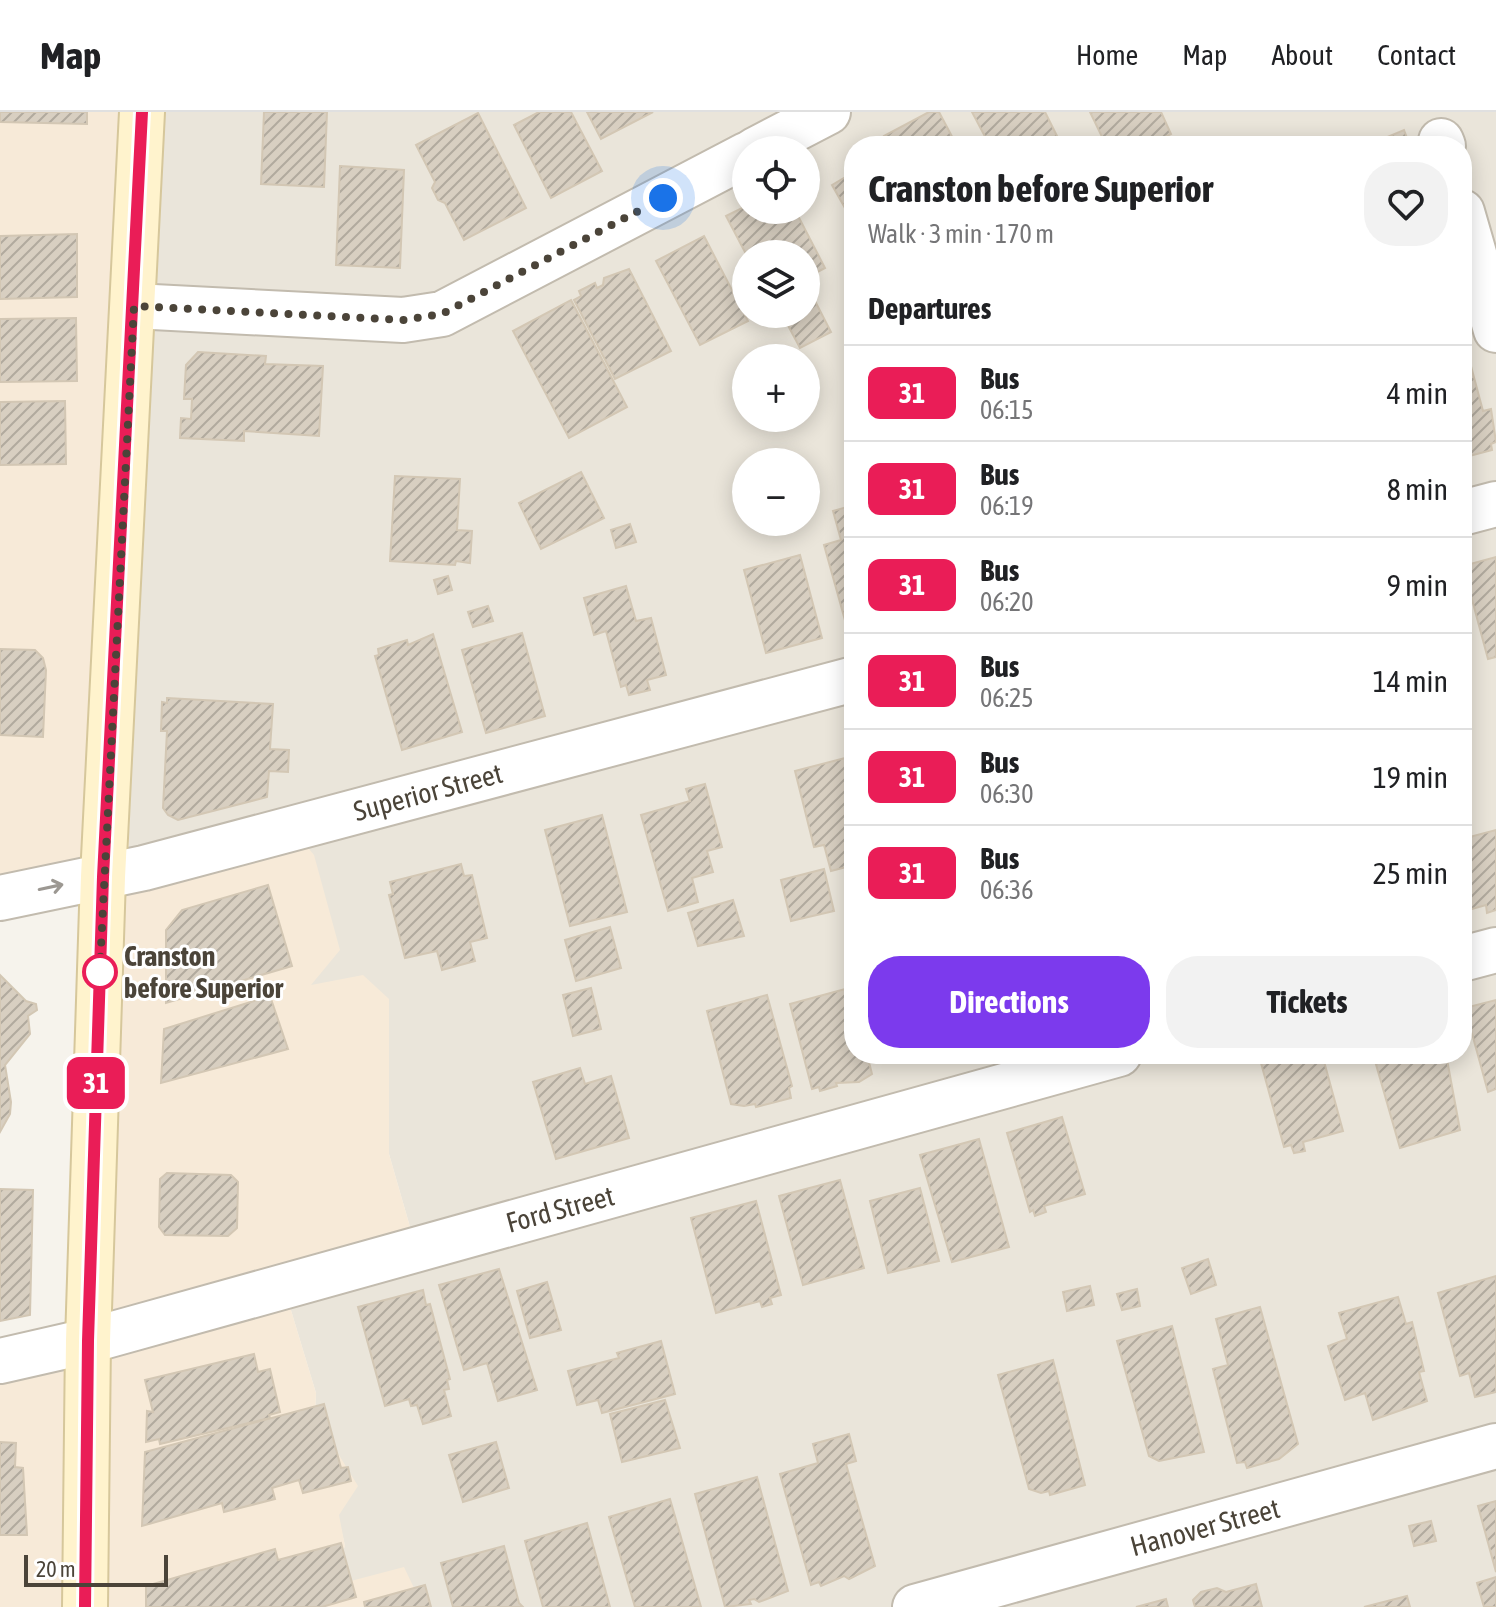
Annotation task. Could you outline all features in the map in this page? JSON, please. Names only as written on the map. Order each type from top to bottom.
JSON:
[{"type":"main road","points":[[85,1607],[88,1341],[103,877],[142,112]]},
{"type":"street","points":[[782,136],[828,112]]},
{"type":"street","points":[[134,306],[403,320],[442,314],[732,162]]},
{"type":"street","points":[[1472,247],[1496,330]]},
{"type":"street","points":[[1472,510],[1496,504]]},
{"type":"street","name":"Superior Street","points":[[0,898],[103,877],[844,682]]},
{"type":"street","points":[[1472,956],[1496,950]]},
{"type":"street","name":"Ford Street","points":[[0,1361],[88,1341],[1083,1064]]},
{"type":"street","name":"Hanover Street","points":[[915,1607],[1496,1446]]},
{"type":"shaded area","points":[[0,112],[156,112],[143,360],[128,866],[304,843],[314,855],[340,950],[311,985],[363,975],[389,999],[389,1154],[419,1258],[290,1307],[316,1393],[315,1416],[358,1486],[339,1515],[345,1546],[328,1587],[404,1567],[414,1588],[412,1607],[0,1607],[0,1374],[99,1347],[126,897],[112,889],[0,910]]},
{"type":"shaded area","points":[[156,112],[1496,112],[1496,1607],[412,1607],[327,1587],[345,1546],[315,1416],[316,1393],[290,1307],[419,1258],[389,1154],[389,999],[310,985],[128,866],[143,360]]},
{"type":"building","points":[[0,112],[87,112],[87,124],[0,122]]},
{"type":"building","points":[[264,112],[327,112],[324,187],[261,184]]},
{"type":"building","points":[[539,112],[571,112],[602,171],[551,198],[514,125]]},
{"type":"building","points":[[587,112],[653,112],[601,139]]},
{"type":"building","points":[[929,112],[939,112],[952,136],[884,136]]},
{"type":"building","points":[[972,112],[1045,112],[1057,136],[985,136]]},
{"type":"building","points":[[1090,112],[1161,112],[1171,134],[1167,136],[1102,136]]},
{"type":"building","points":[[478,113],[526,208],[464,240],[445,203],[438,200],[432,188],[435,182],[416,145]]},
{"type":"building","points":[[1404,130],[1406,136],[1390,136]]},
{"type":"building","points":[[340,166],[404,170],[400,268],[336,265]]},
{"type":"building","points":[[844,178],[844,206],[832,185]]},
{"type":"building","points":[[732,213],[732,224],[802,224],[811,240],[739,240],[726,216]]},
{"type":"building","points":[[77,234],[77,297],[0,299],[0,236]]},
{"type":"building","points":[[704,236],[732,290],[734,328],[700,345],[656,261]]},
{"type":"building","points":[[629,269],[671,351],[615,379],[574,300],[581,296],[579,291],[595,283],[597,288],[603,285],[604,278]]},
{"type":"building","points":[[571,300],[627,407],[569,438],[513,331]]},
{"type":"building","points":[[820,311],[831,332],[808,344],[798,344],[789,328],[820,328]]},
{"type":"building","points":[[76,318],[77,381],[0,382],[0,319]]},
{"type":"building","points":[[198,352],[266,356],[265,364],[323,366],[319,436],[244,431],[244,441],[180,438],[181,418],[191,419],[192,399],[184,399],[186,365]]},
{"type":"building","points":[[1472,370],[1483,411],[1491,409],[1496,442],[1491,444],[1492,450],[1472,455]]},
{"type":"building","points":[[65,401],[66,464],[0,465],[0,402]]},
{"type":"building","points":[[581,472],[604,518],[541,549],[519,503]]},
{"type":"building","points":[[395,476],[460,479],[457,530],[472,531],[470,563],[390,561]]},
{"type":"building","points":[[844,508],[844,617],[824,545],[841,540],[833,511]]},
{"type":"building","points":[[630,524],[636,542],[616,548],[611,530]]},
{"type":"building","points":[[800,555],[822,638],[766,653],[744,570]]},
{"type":"building","points":[[1496,557],[1496,657],[1488,659],[1472,599],[1472,564]]},
{"type":"building","points":[[448,576],[452,590],[438,594],[434,580]]},
{"type":"building","points":[[626,586],[636,621],[651,618],[666,675],[647,680],[650,690],[629,695],[626,685],[621,687],[606,631],[594,635],[584,598]]},
{"type":"building","points":[[488,606],[493,621],[473,627],[468,612]]},
{"type":"building","points":[[522,633],[545,716],[486,733],[462,650]]},
{"type":"building","points":[[433,634],[462,732],[402,750],[375,656],[379,655],[378,649],[407,640],[408,645]]},
{"type":"building","points":[[0,649],[35,650],[43,658],[46,670],[43,737],[0,735]]},
{"type":"building","points":[[167,698],[273,704],[270,749],[289,750],[288,772],[269,771],[267,797],[178,820],[168,815],[163,808],[167,731],[161,731],[162,702],[167,703]]},
{"type":"building","points":[[844,758],[844,868],[831,871],[824,845],[814,847],[795,771]]},
{"type":"building","points":[[705,784],[722,847],[707,851],[713,872],[692,878],[698,902],[668,911],[641,815],[690,801],[686,789]]},
{"type":"building","points":[[602,815],[627,912],[570,926],[545,830]]},
{"type":"building","points":[[1496,830],[1496,910],[1487,913],[1486,905],[1472,909],[1472,836]]},
{"type":"building","points":[[461,864],[464,876],[472,875],[487,938],[470,942],[475,961],[442,970],[437,951],[405,958],[389,895],[393,894],[390,882]]},
{"type":"building","points":[[824,869],[834,911],[791,921],[781,880]]},
{"type":"building","points":[[268,885],[292,966],[166,1003],[166,930],[182,910]]},
{"type":"building","points":[[733,900],[744,936],[698,946],[688,913]]},
{"type":"building","points":[[610,927],[621,968],[576,981],[565,940]]},
{"type":"building","points":[[0,975],[26,1001],[36,1004],[37,1010],[28,1016],[30,1034],[5,1065],[11,1102],[10,1114],[0,1132]]},
{"type":"building","points":[[591,988],[601,1029],[573,1036],[563,995]]},
{"type":"building","points":[[844,989],[844,1064],[870,1064],[872,1074],[859,1082],[836,1083],[837,1086],[820,1091],[819,1087],[812,1089],[790,1004]]},
{"type":"building","points":[[767,995],[792,1086],[789,1088],[791,1098],[756,1107],[755,1104],[731,1104],[707,1011]]},
{"type":"building","points":[[270,996],[288,1049],[161,1083],[164,1029]]},
{"type":"building","points":[[1496,1000],[1496,1089],[1488,1092],[1472,1034],[1472,1006]]},
{"type":"building","points":[[1261,1064],[1325,1064],[1343,1131],[1303,1142],[1305,1151],[1294,1153],[1291,1145],[1284,1147]]},
{"type":"building","points":[[1376,1064],[1448,1064],[1460,1130],[1400,1148]]},
{"type":"building","points":[[580,1068],[585,1084],[611,1076],[629,1138],[556,1159],[533,1082]]},
{"type":"building","points":[[1062,1117],[1085,1194],[1044,1206],[1046,1212],[1035,1216],[1033,1210],[1030,1212],[1007,1133]]},
{"type":"building","points":[[979,1139],[1009,1247],[952,1262],[920,1155]]},
{"type":"building","points":[[167,1173],[231,1175],[238,1182],[237,1228],[228,1236],[165,1235],[159,1227],[160,1179]]},
{"type":"building","points":[[840,1180],[864,1268],[803,1285],[779,1196]]},
{"type":"building","points":[[920,1188],[939,1261],[888,1273],[870,1201]]},
{"type":"building","points":[[0,1189],[33,1190],[30,1315],[0,1321]]},
{"type":"building","points":[[756,1201],[781,1295],[770,1298],[772,1304],[762,1307],[760,1301],[716,1313],[691,1218]]},
{"type":"building","points":[[1208,1259],[1216,1285],[1191,1294],[1182,1268]]},
{"type":"building","points":[[499,1269],[537,1390],[498,1401],[487,1363],[464,1370],[439,1285]]},
{"type":"building","points":[[1496,1276],[1496,1392],[1475,1397],[1469,1373],[1460,1376],[1438,1293]]},
{"type":"building","points":[[547,1282],[561,1330],[530,1338],[517,1291]]},
{"type":"building","points":[[1090,1286],[1094,1305],[1067,1311],[1063,1292]]},
{"type":"building","points":[[1137,1289],[1140,1306],[1122,1310],[1117,1294]]},
{"type":"building","points":[[423,1290],[426,1305],[430,1304],[450,1379],[447,1380],[449,1389],[444,1390],[451,1416],[423,1424],[417,1405],[411,1406],[409,1399],[385,1406],[358,1307]]},
{"type":"building","points":[[1398,1297],[1406,1324],[1412,1322],[1424,1371],[1419,1372],[1427,1401],[1373,1420],[1365,1393],[1345,1400],[1328,1346],[1347,1339],[1339,1313]]},
{"type":"building","points":[[1260,1307],[1298,1444],[1279,1459],[1247,1468],[1245,1462],[1237,1463],[1213,1369],[1228,1365],[1216,1319]]},
{"type":"building","points":[[1172,1326],[1204,1452],[1159,1461],[1149,1456],[1117,1341]]},
{"type":"building","points":[[661,1341],[675,1394],[602,1413],[598,1400],[577,1405],[568,1371],[619,1358],[617,1353]]},
{"type":"building","points":[[254,1354],[258,1372],[270,1369],[280,1412],[269,1415],[270,1418],[160,1444],[159,1439],[146,1442],[147,1411],[153,1412],[145,1380]]},
{"type":"building","points":[[1053,1360],[1085,1485],[1050,1495],[1049,1491],[1041,1493],[1029,1489],[998,1375]]},
{"type":"building","points":[[665,1400],[680,1448],[622,1462],[610,1414]]},
{"type":"building","points":[[324,1404],[341,1468],[348,1467],[351,1481],[303,1493],[299,1480],[272,1488],[275,1499],[224,1512],[222,1503],[142,1526],[145,1452]]},
{"type":"building","points":[[849,1434],[856,1461],[846,1464],[875,1566],[849,1579],[844,1576],[821,1586],[819,1582],[811,1585],[780,1474],[818,1463],[813,1444]]},
{"type":"building","points":[[0,1442],[16,1443],[15,1467],[23,1468],[27,1535],[0,1535]]},
{"type":"building","points":[[496,1442],[509,1488],[463,1502],[449,1455]]},
{"type":"building","points":[[757,1477],[788,1591],[759,1602],[754,1599],[749,1600],[751,1604],[725,1607],[695,1494]]},
{"type":"building","points":[[670,1499],[701,1607],[635,1607],[609,1517]]},
{"type":"building","points":[[1496,1501],[1496,1572],[1478,1506]]},
{"type":"building","points":[[1431,1521],[1436,1541],[1414,1546],[1409,1526]]},
{"type":"building","points":[[587,1523],[610,1607],[543,1607],[525,1541]]},
{"type":"building","points":[[341,1543],[356,1597],[322,1607],[146,1607],[146,1586],[275,1549],[278,1560]]},
{"type":"building","points":[[504,1546],[519,1603],[523,1607],[453,1607],[441,1563]]},
{"type":"building","points":[[1496,1577],[1496,1607],[1484,1607],[1477,1583]]},
{"type":"building","points":[[1256,1584],[1262,1607],[1195,1607],[1193,1600],[1201,1592],[1217,1588],[1226,1592]]},
{"type":"building","points":[[425,1585],[431,1607],[365,1607],[364,1602]]},
{"type":"building","points":[[1407,1596],[1410,1607],[1364,1607]]},
{"type":"building","points":[[1166,1599],[1168,1607],[1136,1607]]},
{"type":"bus line","name":"31","points":[[85,1607],[88,1341],[103,877],[142,112]]},
{"type":"place","name":"Cranston before Superior","points":[[100,972]]},
{"type":"route","points":[[100,972],[99,986],[134,306],[403,320],[442,314],[663,198]]}]
